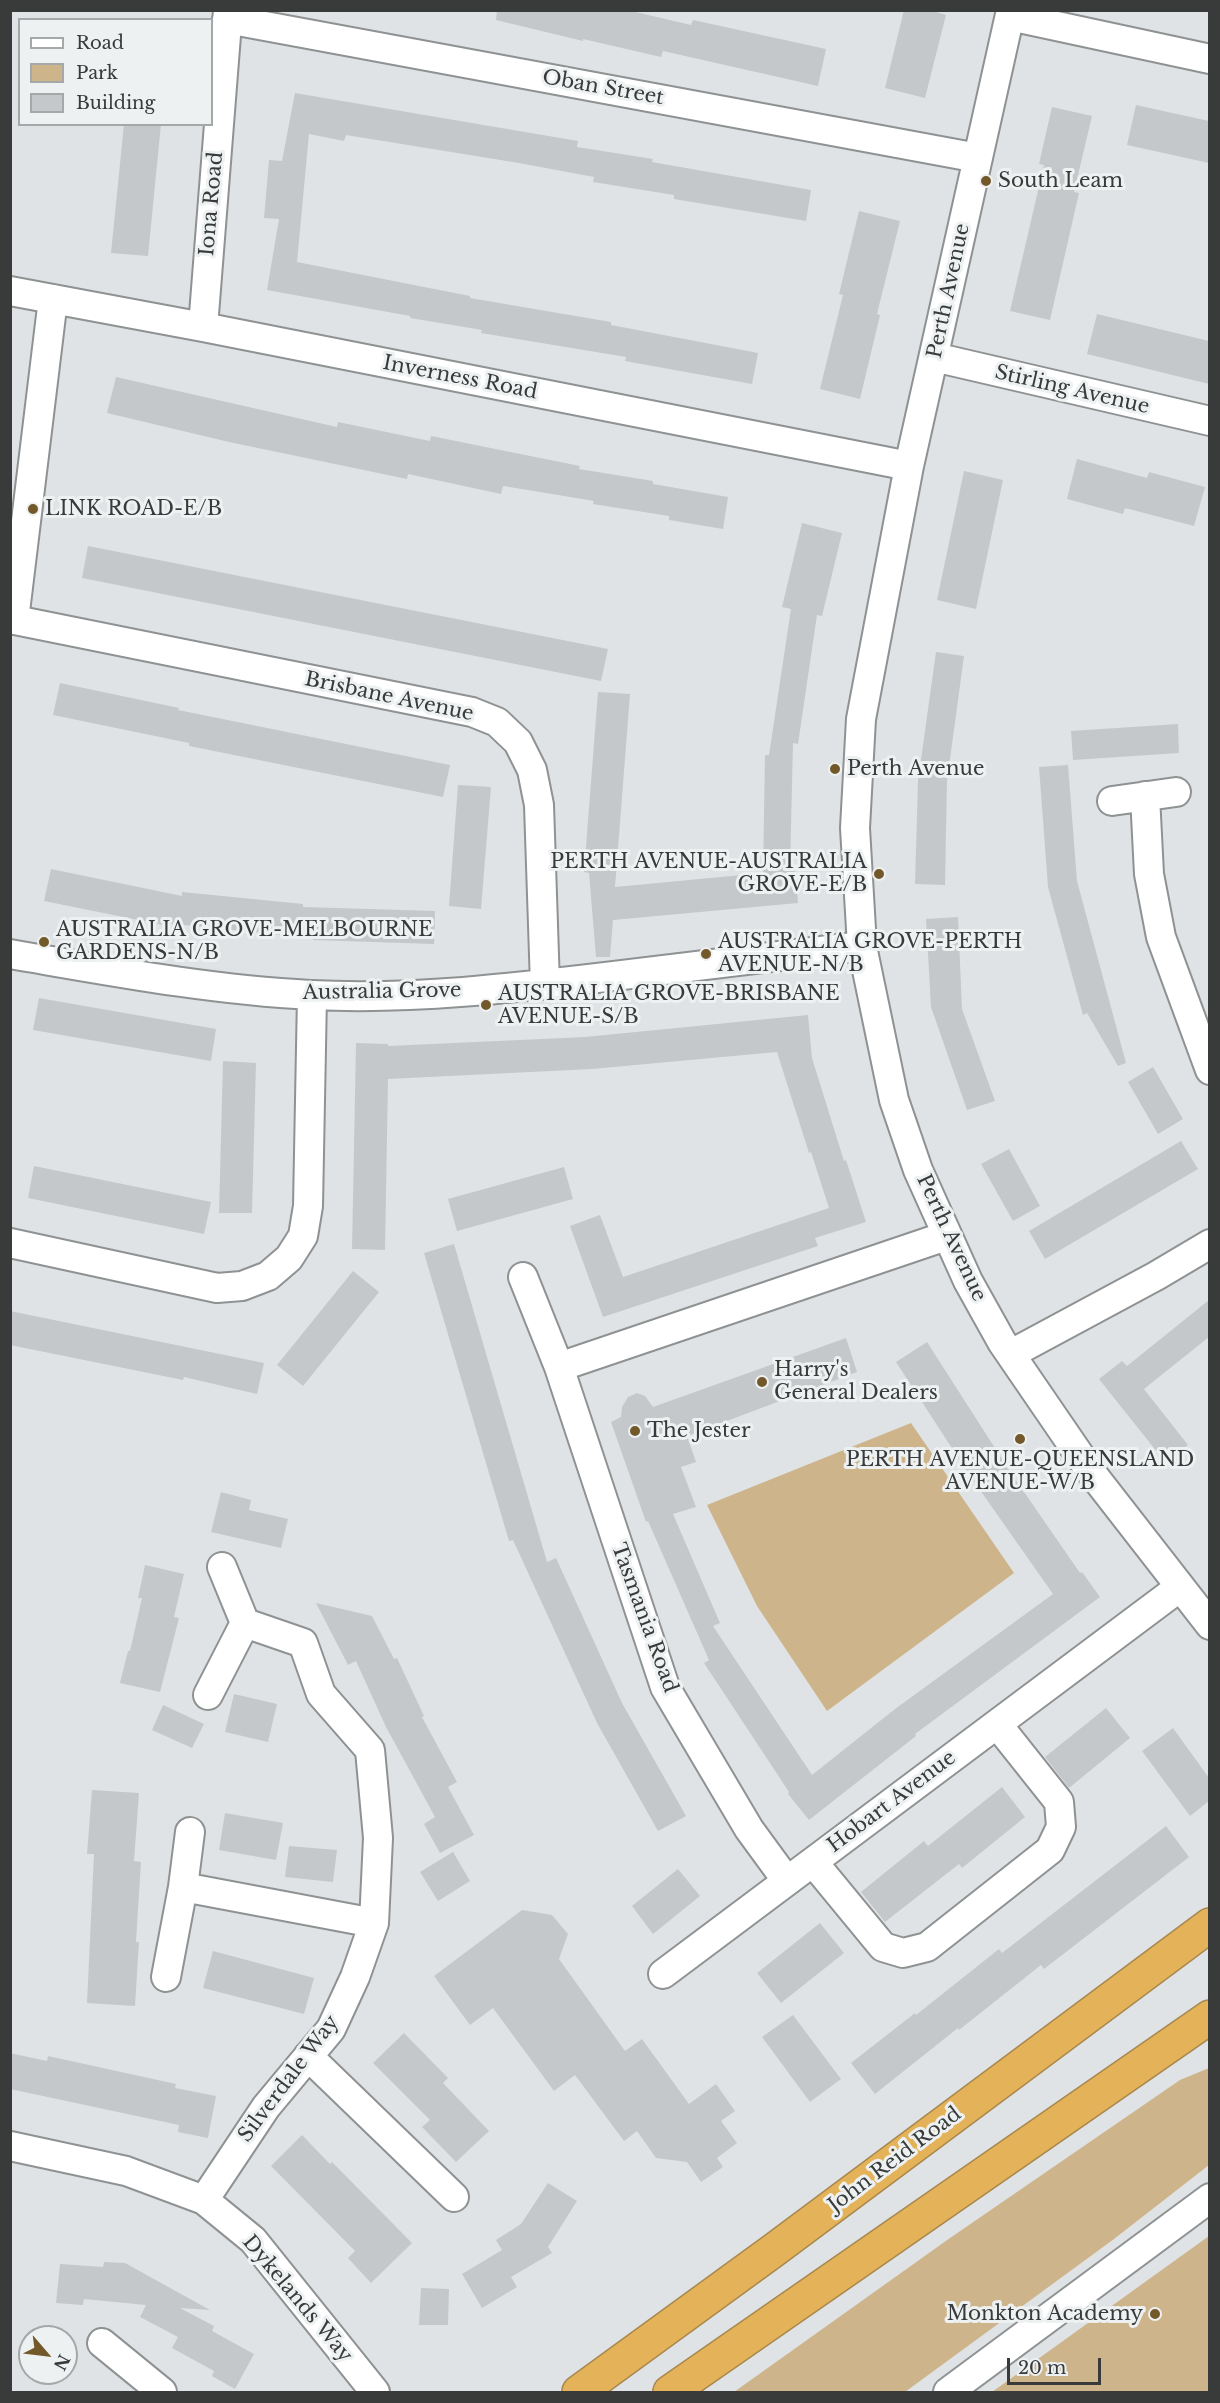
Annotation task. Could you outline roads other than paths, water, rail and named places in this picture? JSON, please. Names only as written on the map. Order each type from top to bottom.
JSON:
[{"type":"highway","name":"John Reid Road","points":[[579,2392],[774,2250],[1209,1925]]},
{"type":"highway","points":[[670,2392],[1209,2017]]},
{"type":"street","points":[[1011,13],[1209,59]]},
{"type":"street","name":"Perth Avenue","points":[[1011,13],[909,466],[861,719],[855,828],[862,946],[894,1100],[918,1170],[968,1281],[1011,1354],[1091,1472],[1209,1625]]},
{"type":"street","name":"Oban Street","points":[[227,15],[978,158]]},
{"type":"street","name":"Iona Road","points":[[203,327],[227,15]]},
{"type":"street","name":"Inverness Road","points":[[10,291],[909,466]]},
{"type":"street","points":[[12,619],[53,299]]},
{"type":"street","name":"Stirling Avenue","points":[[934,357],[1209,421]]},
{"type":"street","name":"Brisbane Avenue","points":[[12,619],[472,712],[497,722],[518,742],[532,770],[539,805],[545,985]]},
{"type":"street","points":[[1112,801],[1176,792]]},
{"type":"street","points":[[1145,796],[1149,874],[1161,937],[1209,1070]]},
{"type":"street","name":"Australia Grove","points":[[10,954],[174,982],[312,995],[427,995],[545,985],[862,946]]},
{"type":"street","points":[[10,1243],[217,1288],[242,1286],[268,1276],[289,1258],[303,1236],[308,1206],[312,995]]},
{"type":"street","points":[[559,1367],[946,1236]]},
{"type":"street","points":[[1011,1354],[1156,1276],[1209,1244]]},
{"type":"street","name":"Tasmania Road","points":[[523,1277],[559,1367],[665,1687],[749,1829],[787,1881]]},
{"type":"street","points":[[208,1695],[244,1623],[222,1567]]},
{"type":"street","name":"Hobart Avenue","points":[[997,1724],[1059,1802],[1061,1827],[1050,1850],[927,1947],[903,1953],[883,1947],[813,1862],[997,1724],[1180,1587]]},
{"type":"street","name":"Silverdale Way","points":[[204,2200],[266,2107],[331,2029],[355,1977],[374,1923],[378,1838],[370,1750],[321,1694],[303,1643],[244,1623]]},
{"type":"street","points":[[166,1977],[183,1887],[190,1832]]},
{"type":"street","points":[[663,1974],[813,1862]]},
{"type":"street","points":[[183,1887],[374,1923]]},
{"type":"street","points":[[308,2056],[454,2197]]},
{"type":"street","name":"Dykelands Way","points":[[10,2146],[126,2171],[204,2200],[253,2240],[375,2392]]},
{"type":"street","points":[[948,2392],[1209,2198]]},
{"type":"street","points":[[102,2343],[162,2392]]},
{"type":"place","name":"South Leam","points":[[986,181]]},
{"type":"place","name":"LINK ROAD-E/B","points":[[33,509]]},
{"type":"place","name":"Perth Avenue","points":[[835,769]]},
{"type":"place","name":"PERTH AVENUE-AUSTRALIA GROVE-E/B","points":[[879,874]]},
{"type":"place","name":"AUSTRALIA GROVE-MELBOURNE GARDENS-N/B","points":[[44,942]]},
{"type":"place","name":"AUSTRALIA GROVE-PERTH AVENUE-N/B","points":[[706,954]]},
{"type":"place","name":"AUSTRALIA GROVE-BRISBANE AVENUE-S/B","points":[[486,1005]]},
{"type":"place","name":"Harry's General Dealers","points":[[762,1382]]},
{"type":"place","name":"The Jester","points":[[635,1431]]},
{"type":"place","name":"PERTH AVENUE-QUEENSLAND AVENUE-W/B","points":[[1020,1439]]},
{"type":"place","name":"Monkton Academy","points":[[1155,2314]]}]
